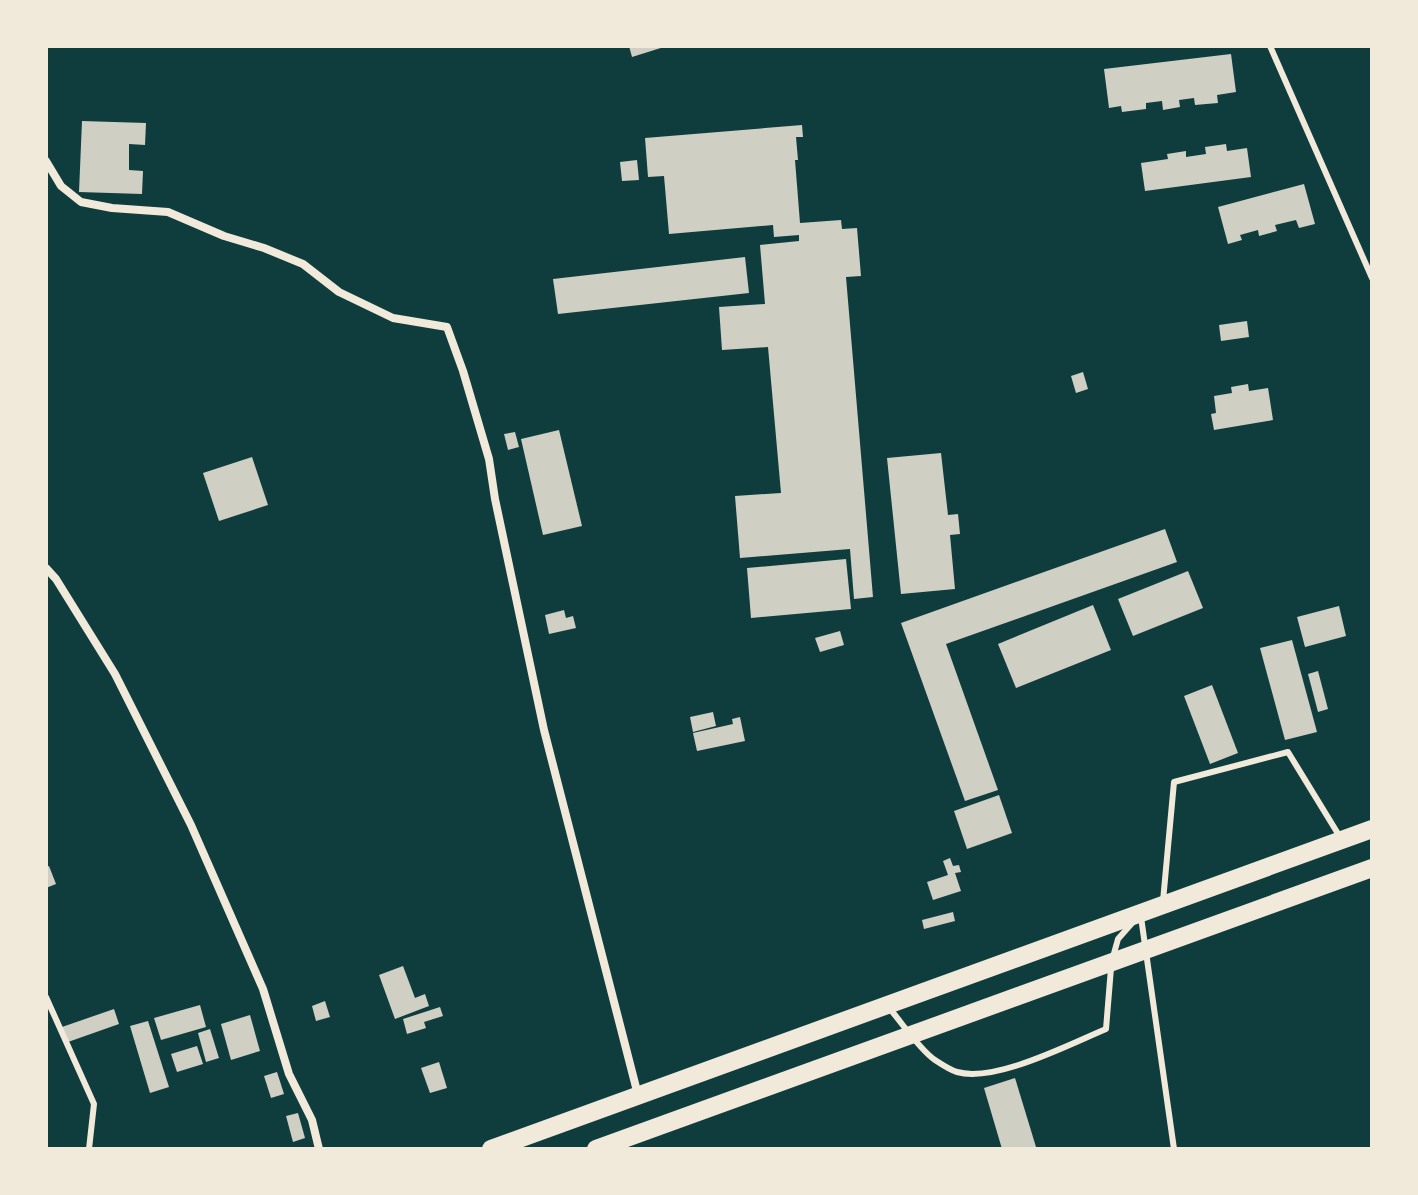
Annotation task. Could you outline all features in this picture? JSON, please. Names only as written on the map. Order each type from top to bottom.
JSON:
[{"type":"main road","points":[[491,1149],[1372,829]]},
{"type":"main road","points":[[596,1149],[1372,868]]},
{"type":"street","points":[[46,161],[61,186],[81,202],[112,208],[168,212],[303,264],[339,292],[393,318],[447,327],[489,459],[544,730],[638,1096]]},
{"type":"street","points":[[46,568],[115,674],[191,825],[263,989],[289,1074],[312,1120],[319,1149]]},
{"type":"lane","points":[[1270,46],[1372,278]]},
{"type":"lane","points":[[1163,905],[1174,782],[1288,752],[1343,840]]},
{"type":"lane","points":[[1140,913],[1174,1149]]},
{"type":"lane","points":[[888,1006],[932,1058],[955,1072],[995,1071],[1027,1062],[1106,1029],[1112,962],[1118,939],[1140,913]]},
{"type":"lane","points":[[46,997],[94,1104],[89,1149]]},
{"type":"building","points":[[629,46],[664,46],[664,47],[632,57]]},
{"type":"building","points":[[1231,54],[1236,92],[1217,95],[1218,103],[1195,105],[1194,98],[1179,100],[1180,107],[1163,110],[1162,101],[1146,103],[1146,109],[1122,112],[1121,106],[1109,108],[1104,69]]},
{"type":"building","points":[[82,121],[146,123],[145,145],[129,144],[129,170],[143,171],[142,194],[79,192]]},
{"type":"building","points":[[802,125],[803,137],[796,137],[798,160],[795,160],[800,223],[841,220],[842,229],[857,228],[861,276],[846,277],[873,597],[854,599],[850,549],[740,558],[735,496],[781,493],[768,347],[722,350],[719,307],[765,304],[760,245],[799,241],[799,235],[774,237],[773,225],[669,234],[664,176],[648,177],[645,138]]},
{"type":"building","points":[[1226,144],[1227,151],[1247,148],[1251,177],[1145,191],[1141,163],[1168,159],[1167,154],[1186,151],[1186,157],[1206,154],[1205,147]]},
{"type":"building","points":[[637,160],[639,180],[622,181],[620,162]]},
{"type":"building","points":[[1304,184],[1315,224],[1299,228],[1296,220],[1275,225],[1277,231],[1259,236],[1258,230],[1240,235],[1242,240],[1228,244],[1218,207]]},
{"type":"building","points":[[745,257],[749,293],[558,314],[553,279]]},
{"type":"building","points":[[1247,321],[1249,337],[1221,341],[1219,325]]},
{"type":"building","points":[[1083,372],[1088,389],[1076,393],[1071,376]]},
{"type":"building","points":[[1248,384],[1249,391],[1268,388],[1273,420],[1214,430],[1211,414],[1216,413],[1214,396],[1232,393],[1231,387]]},
{"type":"building","points":[[559,430],[582,526],[543,535],[521,439]]},
{"type":"building","points":[[515,432],[519,447],[508,450],[504,434]]},
{"type":"building","points":[[941,453],[948,515],[958,514],[960,534],[950,535],[955,589],[901,594],[887,458]]},
{"type":"building","points":[[252,457],[268,505],[219,521],[203,473]]},
{"type":"building","points":[[1165,529],[1177,562],[946,644],[998,790],[965,801],[901,623]]},
{"type":"building","points":[[846,559],[851,609],[751,618],[747,568]]},
{"type":"building","points":[[1188,571],[1203,608],[1133,636],[1118,599]]},
{"type":"building","points":[[1093,605],[1111,650],[1016,688],[998,644]]},
{"type":"building","points":[[1339,606],[1346,636],[1305,647],[1297,617]]},
{"type":"building","points":[[564,610],[566,618],[573,616],[576,628],[549,634],[545,615]]},
{"type":"building","points":[[840,631],[844,645],[820,652],[815,638]]},
{"type":"building","points":[[1292,640],[1317,732],[1285,740],[1260,648]]},
{"type":"building","points":[[1318,671],[1328,709],[1318,712],[1308,674]]},
{"type":"building","points":[[1212,685],[1238,753],[1210,764],[1184,696]]},
{"type":"building","points":[[713,712],[716,726],[693,732],[690,717]]},
{"type":"building","points":[[740,717],[745,741],[697,751],[693,733],[733,724],[732,719]]},
{"type":"building","points":[[999,795],[1012,833],[967,849],[954,811]]},
{"type":"building","points":[[950,858],[953,866],[959,865],[961,872],[955,873],[961,891],[933,900],[927,882],[948,875],[943,861]]},
{"type":"building","points":[[49,866],[56,884],[46,888],[46,867]]},
{"type":"building","points":[[953,912],[955,921],[924,929],[922,920]]},
{"type":"building","points":[[403,966],[415,998],[425,994],[429,1006],[395,1019],[379,975]]},
{"type":"building","points":[[325,1001],[330,1017],[316,1021],[312,1006]]},
{"type":"building","points":[[200,1005],[206,1027],[161,1040],[154,1018]]},
{"type":"building","points":[[440,1007],[443,1016],[424,1022],[426,1028],[407,1034],[403,1019]]},
{"type":"building","points":[[114,1009],[119,1024],[68,1042],[62,1027]]},
{"type":"building","points":[[250,1015],[260,1051],[231,1060],[221,1024]]},
{"type":"building","points":[[148,1021],[169,1087],[150,1093],[130,1026]]},
{"type":"building","points":[[210,1029],[219,1058],[206,1062],[198,1033]]},
{"type":"building","points":[[197,1046],[203,1064],[177,1072],[171,1054]]},
{"type":"building","points":[[439,1062],[447,1088],[430,1093],[421,1068]]},
{"type":"building","points":[[277,1072],[284,1094],[271,1098],[264,1076]]},
{"type":"building","points":[[1015,1078],[1036,1147],[1031,1149],[1002,1149],[984,1088]]},
{"type":"building","points":[[298,1113],[305,1138],[293,1142],[286,1116]]}]
